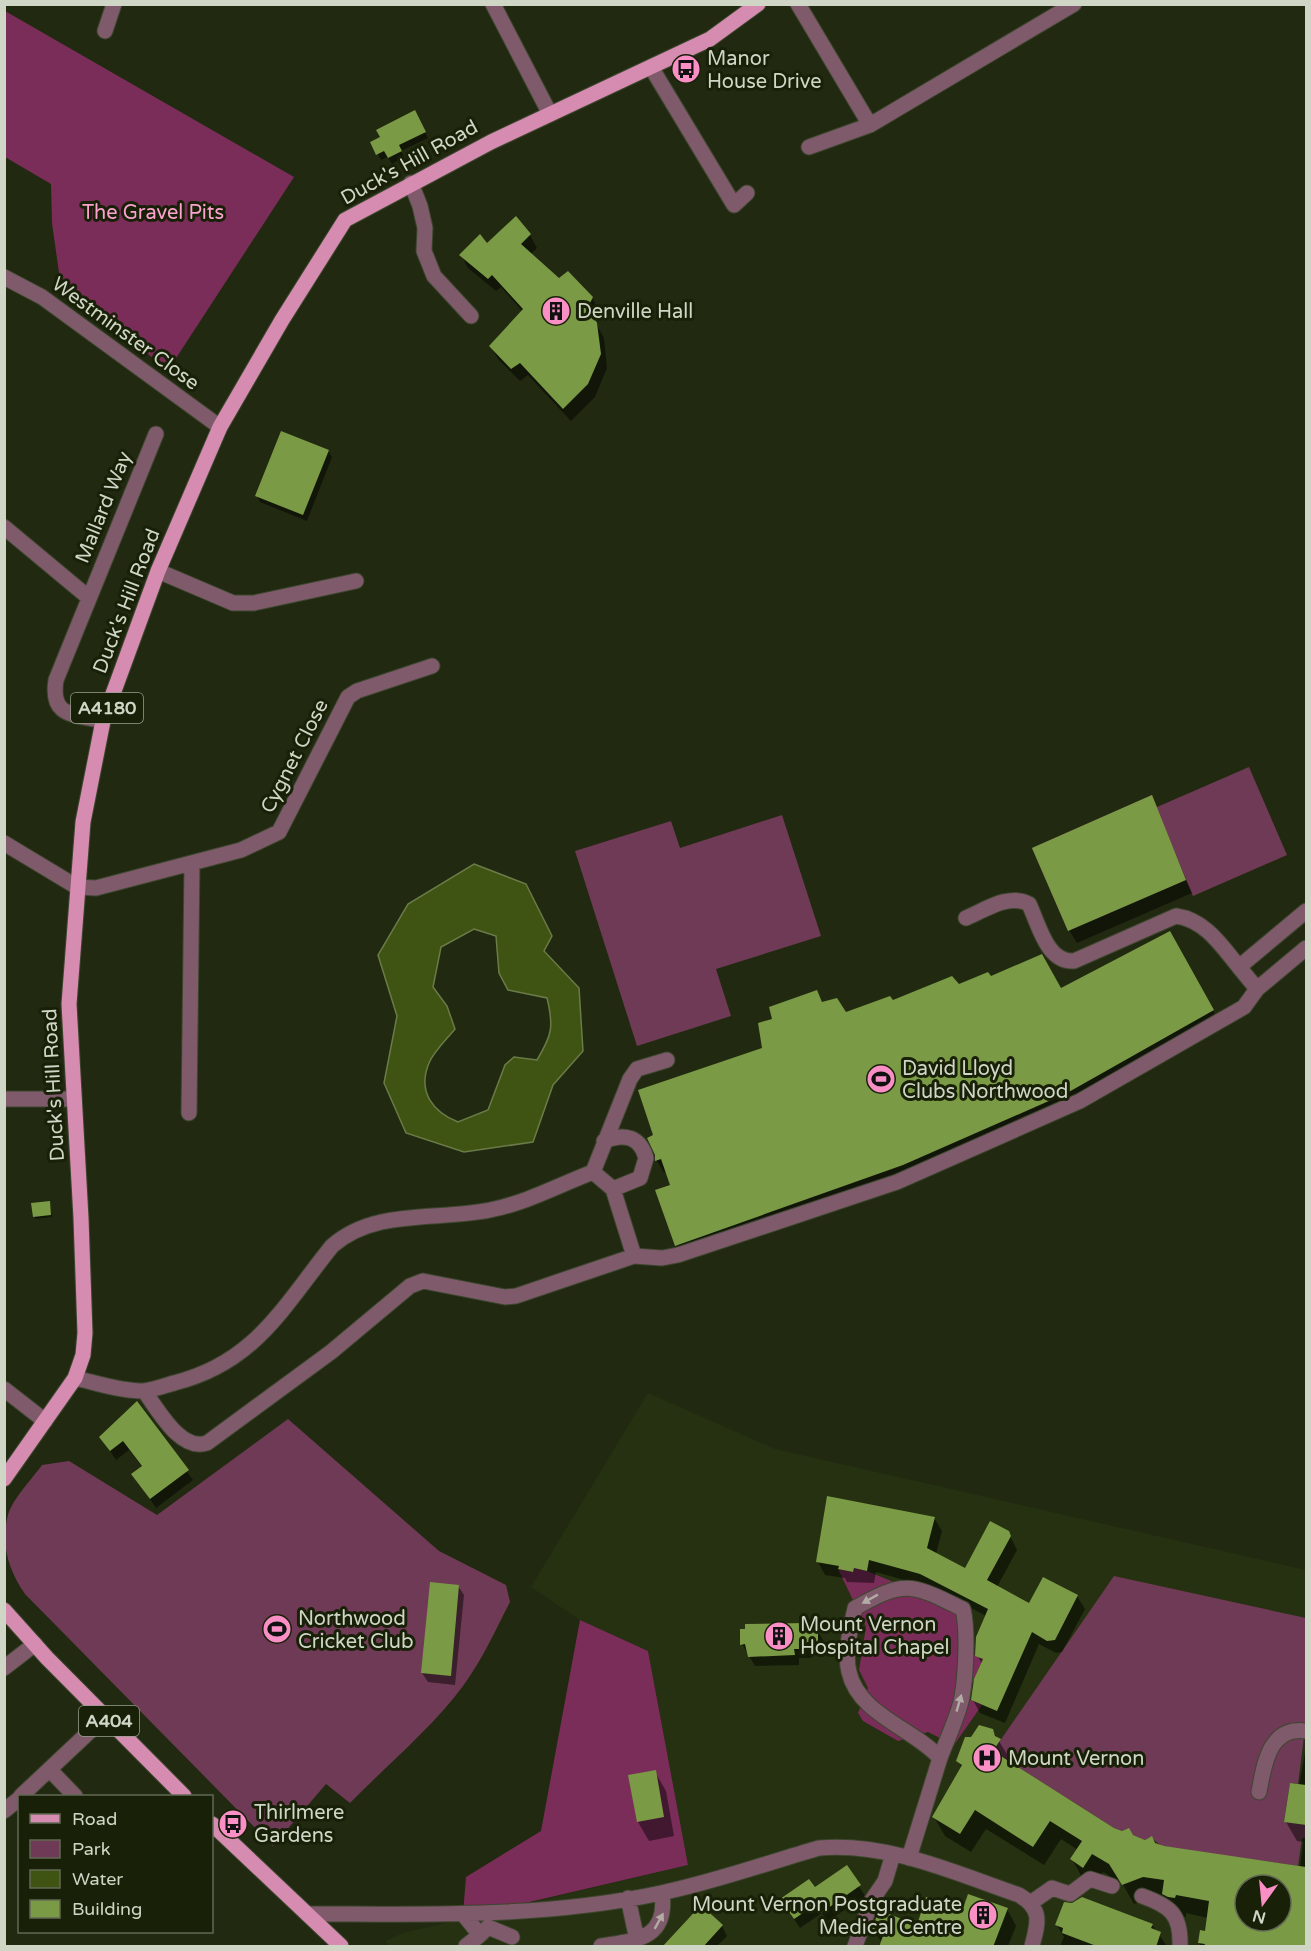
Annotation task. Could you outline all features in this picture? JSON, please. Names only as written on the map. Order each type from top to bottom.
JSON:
[{"type":"main road","name":"Duck's Hill Road","points":[[4,1479],[75,1378],[83,1355],[85,1333],[69,1004],[83,822],[103,721],[158,571],[220,427],[282,320],[345,220],[411,183],[550,114],[710,39],[758,4]]},
{"type":"main road","name":"A404","points":[[4,1610],[182,1795]]},
{"type":"main road","points":[[213,1825],[341,1947]]},
{"type":"street","points":[[105,31],[114,4]]},
{"type":"street","points":[[493,4],[550,114]]},
{"type":"street","points":[[798,4],[870,125]]},
{"type":"street","points":[[809,147],[870,125],[1074,4]]},
{"type":"street","points":[[651,67],[734,206],[747,193]]},
{"type":"street","points":[[411,183],[425,228],[424,251],[434,276],[471,316]]},
{"type":"street","name":"Westminster Close","points":[[4,277],[42,297],[220,427]]},
{"type":"street","name":"Mallard Way","points":[[103,721],[67,713],[58,707],[54,695],[56,680],[156,434]]},
{"type":"street","name":"Mallard Way","points":[[4,527],[88,597]]},
{"type":"street","points":[[158,571],[233,603],[254,603],[356,581]]},
{"type":"street","name":"Cygnet Close","points":[[77,887],[96,888],[241,850],[279,832],[348,697],[357,691],[432,666]]},
{"type":"street","points":[[4,843],[77,887]]},
{"type":"street","points":[[189,1113],[192,863]]},
{"type":"street","points":[[966,918],[1012,899],[1022,900],[1029,904],[1054,956],[1064,962],[1074,961],[1176,916],[1190,918],[1202,925],[1257,989]]},
{"type":"street","points":[[1239,967],[1306,911]]},
{"type":"street","points":[[144,1391],[177,1433],[190,1445],[198,1446],[207,1443],[331,1352],[416,1283],[436,1281],[489,1294],[516,1296],[634,1256],[662,1258],[678,1255],[866,1193],[935,1167],[1089,1096],[1244,1007],[1257,989],[1306,948]]},
{"type":"street","points":[[75,1378],[125,1390],[144,1391],[198,1377],[233,1359],[262,1335],[332,1246],[343,1236],[365,1225],[384,1221],[490,1210],[530,1199],[593,1172],[630,1079],[637,1069],[667,1060]]},
{"type":"street","points":[[4,1099],[74,1099]]},
{"type":"street","points":[[604,1140],[615,1136],[630,1137],[639,1142],[646,1158],[640,1178],[613,1189]]},
{"type":"street","points":[[593,1172],[613,1189],[634,1256]]},
{"type":"street","points":[[4,1389],[45,1421]]},
{"type":"street","points":[[909,1858],[935,1753],[962,1697],[966,1646],[963,1609],[906,1586],[886,1590],[855,1608],[848,1645],[849,1671],[862,1701],[935,1753]]},
{"type":"street","points":[[4,1668],[35,1644]]},
{"type":"street","points":[[22,1795],[105,1717]]},
{"type":"street","points":[[1258,1792],[1267,1751],[1286,1734],[1306,1731]]},
{"type":"street","points":[[912,1745],[935,1753]]},
{"type":"street","points":[[50,1770],[73,1795]]},
{"type":"street","points":[[4,1811],[18,1799]]},
{"type":"street","points":[[307,1914],[463,1914],[568,1908],[662,1893],[819,1848],[839,1846],[909,1858],[949,1879],[1019,1895],[1032,1902],[1038,1920],[1032,1947]]},
{"type":"street","points":[[855,1947],[872,1900],[885,1881],[893,1854]]},
{"type":"street","points":[[1032,1902],[1052,1888],[1070,1894],[1090,1879],[1112,1886]]},
{"type":"street","points":[[601,1947],[647,1937],[660,1921],[664,1911],[662,1893]]},
{"type":"street","points":[[1142,1896],[1165,1905],[1180,1928],[1180,1947]]},
{"type":"street","points":[[628,1898],[637,1940]]},
{"type":"street","points":[[463,1914],[480,1935]]},
{"type":"street","points":[[466,1947],[488,1927],[512,1936]]},
{"type":"shaded area","name":"Mount Vernon","points":[[648,1393],[775,1449],[1306,1570],[1306,1946],[390,1946],[385,1941],[403,1933],[688,1865],[648,1651],[580,1620],[531,1587]]},
{"type":"green space","name":"The Gravel Pits","points":[[5,11],[294,177],[169,369],[62,294],[52,223],[51,184],[5,157]]},
{"type":"green space","points":[[1249,767],[1287,855],[1193,896],[1186,880],[1068,931],[1032,848],[1152,795],[1157,807]]},
{"type":"green space","points":[[782,815],[821,936],[716,969],[731,1016],[637,1046],[575,851],[671,821],[680,848]]},
{"type":"green space","name":"Northwood Cricket Club","points":[[288,1419],[439,1551],[506,1585],[510,1602],[470,1676],[423,1732],[350,1803],[326,1784],[273,1846],[25,1594],[10,1567],[5,1536],[10,1509],[42,1465],[69,1461],[157,1515]]},
{"type":"green space","points":[[854,1568],[867,1571],[954,1607],[969,1653],[983,1659],[966,1698],[982,1705],[954,1745],[928,1732],[898,1741],[863,1721],[858,1713],[868,1688],[859,1670],[866,1627],[838,1569],[853,1572]]},
{"type":"green space","points":[[1114,1576],[1306,1618],[1306,1721],[1298,1784],[1290,1783],[1284,1821],[1306,1825],[1306,1838],[1302,1838],[1298,1866],[1163,1847],[1150,1837],[1145,1840],[1133,1835],[1127,1829],[1122,1831],[1114,1828],[993,1751]]},
{"type":"green space","points":[[580,1620],[648,1651],[688,1865],[478,1914],[463,1914],[466,1877],[541,1831]]},
{"type":"water","points":[[474,864],[526,884],[552,936],[544,951],[579,988],[583,1051],[553,1085],[533,1142],[464,1152],[406,1133],[384,1083],[397,1016],[378,955],[408,904]],"holes":[[[474,929],[496,936],[499,973],[508,990],[547,998],[551,1024],[549,1037],[537,1060],[514,1057],[505,1065],[488,1110],[458,1122],[435,1107],[426,1092],[425,1083],[431,1059],[455,1029],[447,1006],[433,987],[441,947]]]},
{"type":"building","points":[[415,110],[426,132],[399,145],[402,151],[388,158],[384,151],[376,155],[370,142],[380,137],[376,130]]},
{"type":"building","name":"Denville Hall","points":[[516,216],[531,234],[521,244],[559,278],[568,271],[593,297],[588,307],[597,323],[601,354],[588,384],[563,409],[520,363],[511,369],[489,346],[523,309],[492,275],[488,279],[459,255],[480,234],[487,243]]},
{"type":"building","points":[[281,431],[329,450],[303,515],[255,496]]},
{"type":"building","points":[[1152,795],[1186,880],[1068,931],[1032,848]]},
{"type":"building","name":"David Lloyd Clubs Northwood","points":[[1170,931],[1214,1010],[1067,1093],[903,1165],[675,1246],[655,1190],[670,1185],[661,1159],[655,1161],[655,1155],[647,1138],[653,1135],[638,1090],[762,1048],[758,1023],[772,1019],[769,1007],[817,990],[822,1002],[837,998],[846,1012],[890,996],[893,1000],[952,976],[959,984],[988,972],[991,976],[1042,954],[1061,988]]},
{"type":"building","points":[[50,1201],[51,1215],[33,1217],[31,1203]]},
{"type":"building","points":[[137,1401],[189,1470],[150,1499],[131,1474],[142,1466],[123,1441],[110,1451],[99,1437]]},
{"type":"building","points":[[827,1496],[935,1517],[927,1548],[965,1568],[990,1521],[1009,1531],[1011,1536],[987,1580],[1029,1603],[1043,1577],[1078,1595],[1055,1640],[1047,1641],[1032,1632],[997,1711],[971,1700],[974,1679],[983,1659],[975,1656],[976,1637],[988,1609],[920,1574],[869,1560],[867,1571],[854,1568],[853,1572],[838,1569],[839,1566],[816,1562]]},
{"type":"building","points":[[430,1582],[459,1585],[451,1676],[421,1673]]},
{"type":"building","name":"Mount Vernon Hospital Chapel","points":[[806,1623],[807,1629],[818,1629],[818,1642],[807,1642],[807,1649],[794,1649],[795,1655],[748,1657],[745,1644],[740,1645],[740,1629],[745,1629],[745,1624]]},
{"type":"building","points":[[979,1725],[993,1729],[995,1736],[1001,1739],[993,1751],[1114,1828],[1122,1831],[1129,1828],[1133,1835],[1145,1840],[1152,1836],[1155,1843],[1164,1846],[1306,1867],[1306,1947],[1204,1947],[1205,1944],[1198,1943],[1200,1930],[1205,1931],[1209,1901],[1176,1895],[1175,1898],[1168,1897],[1162,1894],[1164,1880],[1143,1877],[1122,1885],[1109,1864],[1092,1854],[1083,1868],[1070,1859],[1082,1841],[1050,1821],[1033,1847],[975,1810],[960,1834],[932,1817],[962,1765],[956,1761],[965,1737],[971,1737]]},
{"type":"building","points":[[656,1770],[664,1817],[637,1822],[628,1775]]},
{"type":"building","points":[[1290,1783],[1306,1785],[1306,1825],[1284,1822]]},
{"type":"building","points":[[847,1865],[861,1885],[821,1913],[815,1905],[794,1919],[780,1899],[809,1879],[815,1887]]},
{"type":"building","points":[[968,1894],[1008,1908],[993,1947],[879,1947],[884,1933],[872,1929],[879,1910],[917,1925],[926,1897],[962,1911]]},
{"type":"building","points":[[1082,1897],[1153,1924],[1151,1928],[1161,1932],[1156,1947],[1099,1947],[1062,1933],[1063,1928],[1055,1925],[1064,1902],[1072,1903]]},
{"type":"building","points":[[701,1905],[723,1925],[703,1947],[662,1947]]},
{"type":"place","name":"Manor House Drive","points":[[686,69]]},
{"type":"place","name":"Denville Hall","points":[[556,311]]},
{"type":"place","name":"David Lloyd Clubs Northwood","points":[[881,1079]]},
{"type":"place","name":"Northwood Cricket Club","points":[[277,1629]]},
{"type":"place","name":"Mount Vernon Hospital Chapel","points":[[779,1636]]},
{"type":"place","name":"Mount Vernon","points":[[987,1758]]},
{"type":"place","name":"Thirlmere Gardens","points":[[233,1824]]},
{"type":"place","name":"Mount Vernon Postgraduate Medical Centre","points":[[983,1915]]}]
